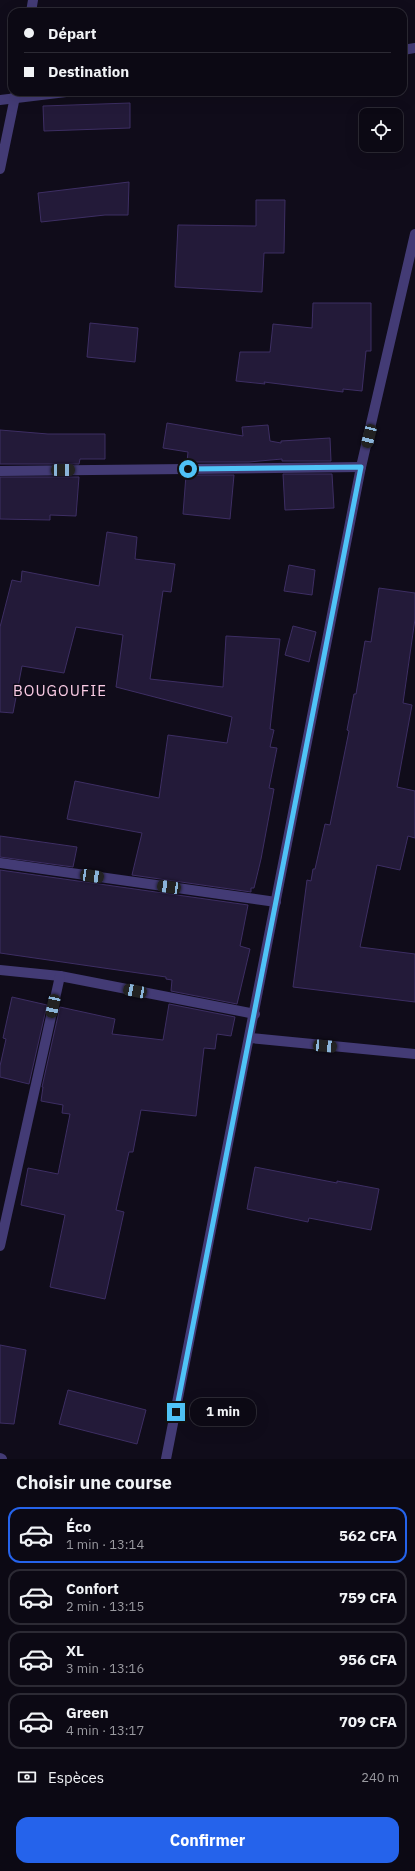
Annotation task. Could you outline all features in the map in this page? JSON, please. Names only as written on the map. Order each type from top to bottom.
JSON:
[{"type":"street","points":[[0,100],[12,96]]},
{"type":"street","points":[[0,169],[15,96]]},
{"type":"street","points":[[166,1459],[255,1014],[361,467],[415,234]]},
{"type":"street","points":[[0,471],[361,467]]},
{"type":"street","points":[[0,863],[276,902]]},
{"type":"street","points":[[0,970],[60,976],[255,1014]]},
{"type":"street","points":[[0,1246],[60,976]]},
{"type":"street","points":[[250,1038],[415,1054]]},
{"type":"building","points":[[130,103],[130,128],[44,131],[43,106]]},
{"type":"building","points":[[129,182],[128,215],[105,215],[41,222],[38,193]]},
{"type":"building","points":[[256,200],[285,200],[284,253],[264,253],[262,292],[175,287],[178,225],[256,226]]},
{"type":"building","points":[[313,303],[371,303],[371,351],[366,351],[362,391],[343,389],[343,392],[264,382],[265,384],[236,381],[240,352],[270,352],[273,324],[312,328]]},
{"type":"building","points":[[90,323],[138,328],[135,362],[87,357]]},
{"type":"building","points":[[167,423],[243,436],[242,427],[268,425],[270,441],[281,443],[281,441],[330,438],[331,461],[282,461],[282,459],[249,462],[187,462],[188,452],[163,448]]},
{"type":"building","points":[[0,430],[48,434],[105,434],[105,459],[80,459],[79,464],[0,464]]},
{"type":"building","points":[[283,474],[332,474],[334,508],[285,510]]},
{"type":"building","points":[[186,475],[234,475],[230,519],[183,514]]},
{"type":"building","points":[[0,477],[79,477],[76,516],[50,515],[50,520],[0,519]]},
{"type":"building","points":[[107,532],[137,537],[135,559],[175,564],[171,592],[163,591],[150,679],[223,687],[226,636],[280,639],[270,729],[274,730],[270,747],[277,748],[269,788],[274,789],[261,859],[254,888],[251,888],[251,892],[132,875],[142,833],[67,819],[75,781],[159,798],[168,735],[227,743],[232,717],[116,687],[123,635],[76,627],[64,673],[22,666],[13,713],[0,712],[0,627],[12,580],[21,582],[22,571],[99,586]]},
{"type":"building","points":[[289,565],[315,570],[312,595],[284,591]]},
{"type":"building","points":[[379,588],[415,593],[415,619],[403,703],[412,705],[397,787],[415,791],[415,838],[408,836],[400,870],[377,865],[360,947],[415,954],[415,1002],[293,987],[307,880],[311,881],[313,869],[315,869],[325,824],[330,825],[365,641],[371,642]]},
{"type":"building","points":[[293,626],[316,632],[309,662],[285,655]]},
{"type":"building","points":[[0,836],[77,847],[73,867],[0,857]]},
{"type":"building","points":[[0,870],[248,905],[240,946],[250,949],[237,1004],[171,991],[172,980],[166,979],[166,977],[0,953]]},
{"type":"building","points":[[12,997],[47,1005],[29,1084],[0,1077],[0,1066],[6,1039],[3,1038]]},
{"type":"building","points":[[169,1004],[235,1017],[231,1036],[217,1034],[215,1049],[204,1048],[196,1116],[141,1110],[133,1152],[129,1152],[116,1210],[124,1212],[105,1299],[50,1287],[65,1215],[21,1205],[28,1168],[58,1174],[70,1114],[62,1113],[63,1105],[41,1101],[42,1087],[60,1007],[115,1019],[112,1034],[163,1040]]},
{"type":"building","points":[[255,1167],[337,1183],[337,1181],[379,1189],[371,1230],[309,1218],[308,1222],[247,1209]]},
{"type":"building","points":[[0,1345],[26,1350],[14,1424],[0,1423]]},
{"type":"building","points":[[68,1390],[146,1410],[137,1444],[59,1424]]},
{"type":"district","name":"BOUGOUFIE","points":[[60,691]]},
{"type":"route","points":[[176,1412],[361,467],[188,469]]}]
